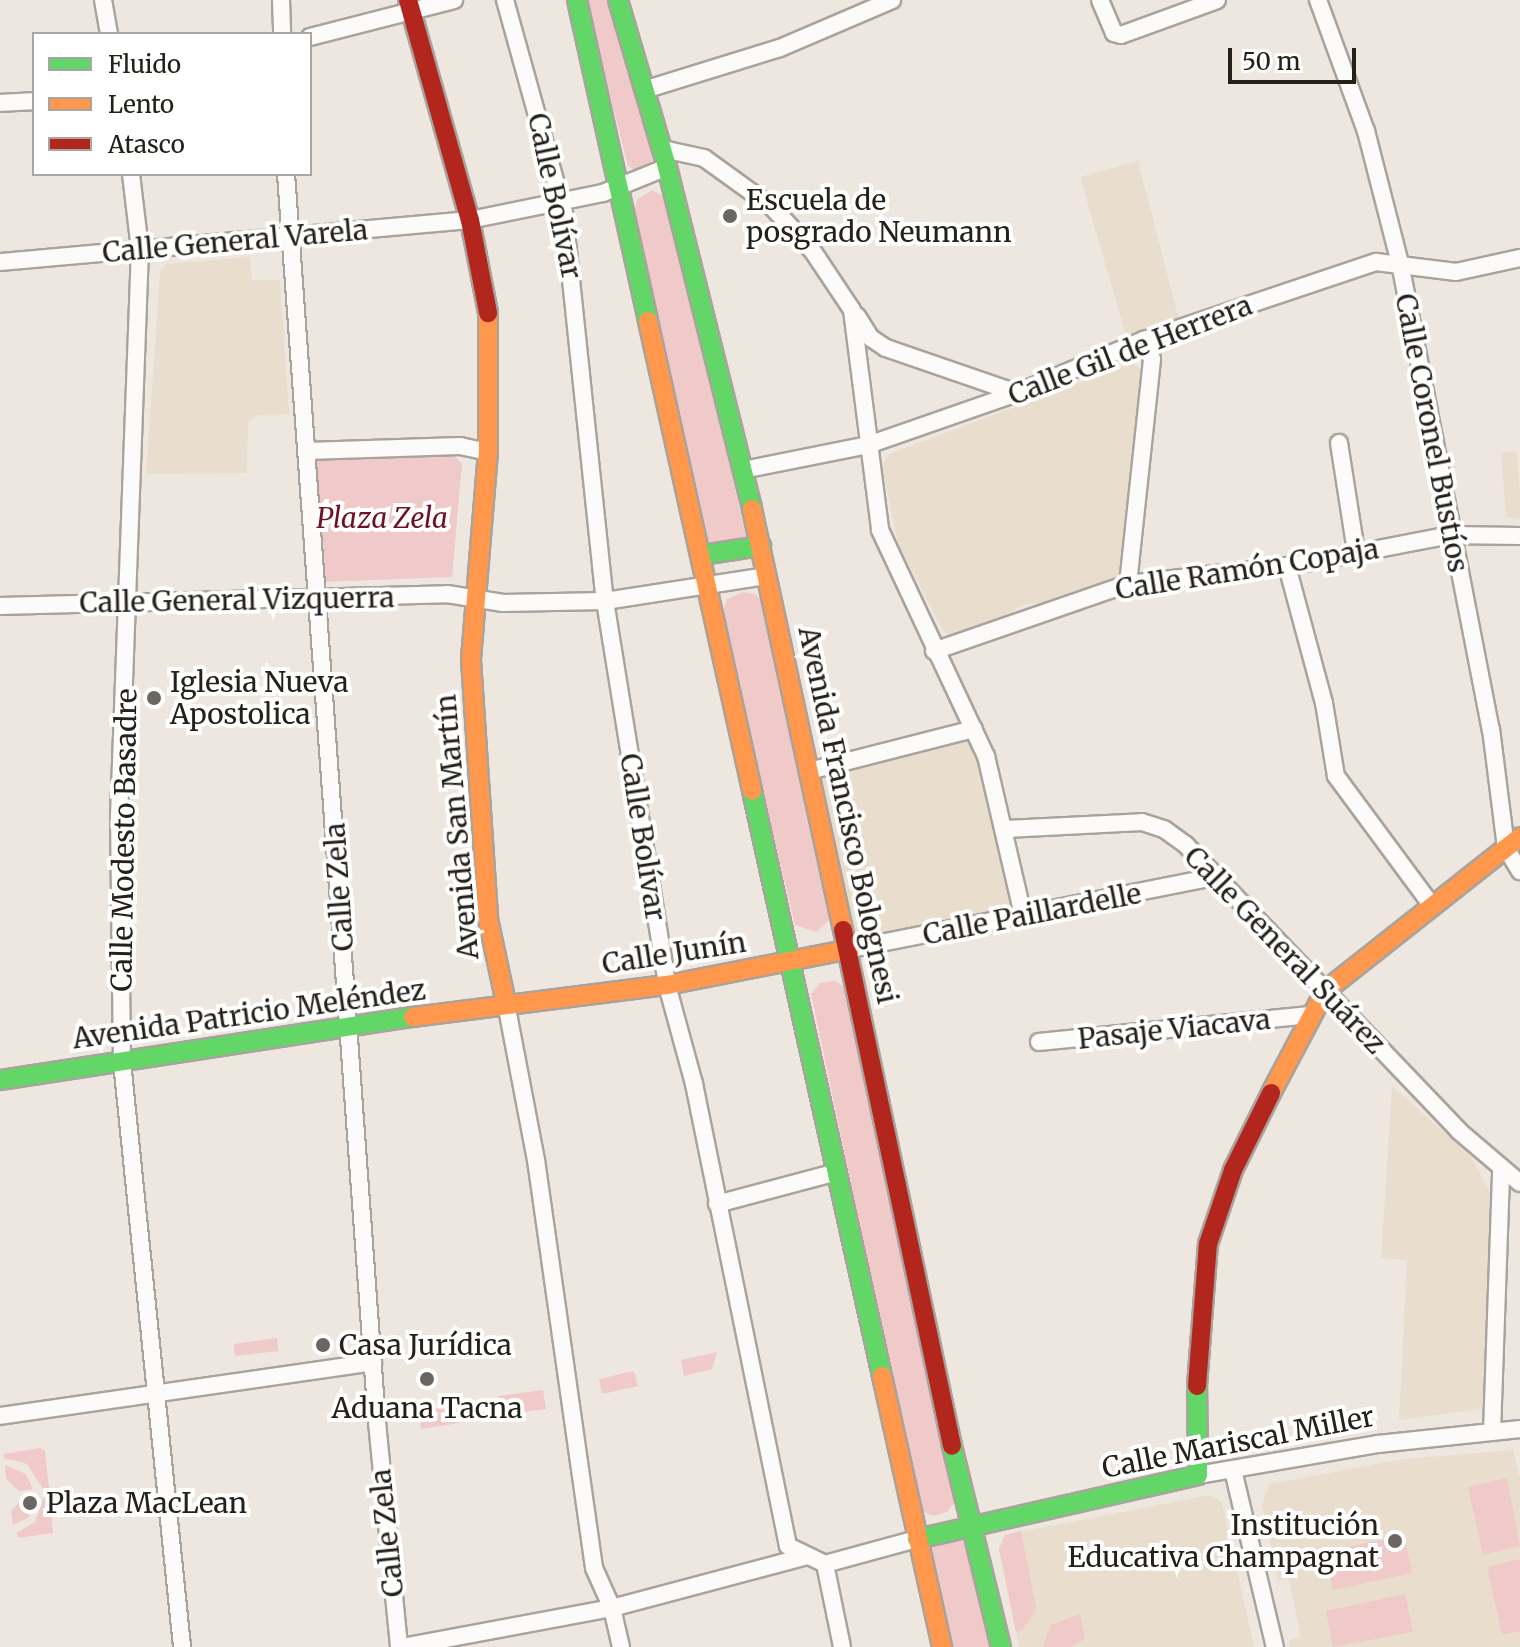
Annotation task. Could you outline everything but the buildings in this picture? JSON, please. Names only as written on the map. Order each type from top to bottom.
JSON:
[{"type":"main road","points":[[577,0],[942,1647]]},
{"type":"main road","name":"Avenida Francisco Bolognesi","points":[[618,0],[665,158],[761,546],[850,949],[969,1525],[1001,1647]]},
{"type":"main road","name":"Avenida San Martín","points":[[410,6],[470,220],[488,310],[488,452],[473,598],[471,660],[488,919],[506,1003]]},
{"type":"main road","points":[[702,555],[761,546]]},
{"type":"main road","points":[[1198,1475],[1197,1340],[1208,1244],[1233,1170],[1310,1015],[1325,991],[1430,903],[1513,842]]},
{"type":"main road","name":"Calle Junín","points":[[506,1003],[667,985],[850,949]]},
{"type":"main road","name":"Avenida Patricio Meléndez","points":[[0,1080],[350,1030],[506,1003]]},
{"type":"main road","name":"Calle Mariscal Miller","points":[[917,1539],[1198,1475]]},
{"type":"street","points":[[103,0],[109,32]]},
{"type":"street","points":[[281,0],[282,32]]},
{"type":"street","points":[[312,36],[410,6],[454,0]]},
{"type":"street","name":"Calle Bolívar","points":[[505,0],[561,201],[578,317],[605,601],[667,985],[676,1004],[788,1546],[825,1564]]},
{"type":"street","points":[[644,90],[780,48],[860,7],[892,0]]},
{"type":"street","points":[[1100,0],[1114,33],[1121,35],[1217,0]]},
{"type":"street","name":"Calle Coronel Bustíos","points":[[1318,0],[1366,131],[1400,263],[1451,535],[1520,871]]},
{"type":"street","points":[[0,103],[32,101]]},
{"type":"street","points":[[665,158],[704,158],[772,207],[812,250],[871,338],[886,348],[1017,393]]},
{"type":"street","name":"Calle General Varela","points":[[0,262],[470,220],[620,189],[665,158]]},
{"type":"street","name":"Calle Modesto Basadre","points":[[131,176],[140,249],[130,602],[119,815],[122,1062],[153,1394],[182,1647]]},
{"type":"street","name":"Calle Zela","points":[[286,176],[288,236],[307,451],[373,1362],[401,1647]]},
{"type":"street","name":"Calle Gil de Herrera","points":[[743,470],[868,445],[1017,393],[1144,340],[1376,262],[1456,272],[1520,258]]},
{"type":"street","points":[[852,310],[880,530],[934,651],[974,729],[1006,829],[1024,919]]},
{"type":"street","points":[[1128,584],[1152,359],[1144,340]]},
{"type":"street","points":[[1339,443],[1356,552]]},
{"type":"street","points":[[307,451],[460,446],[488,452]]},
{"type":"street","name":"Calle Ramón Copaja","points":[[934,651],[1128,584],[1287,566],[1451,535],[1520,536]]},
{"type":"street","points":[[1287,566],[1324,703],[1336,776],[1430,903]]},
{"type":"street","name":"Calle General Vizquerra","points":[[0,606],[316,600],[447,594],[503,603],[605,601],[767,576]]},
{"type":"street","points":[[809,771],[974,729]]},
{"type":"street","name":"Calle General Suárez","points":[[1006,829],[1142,822],[1175,837],[1501,1171],[1520,1183]]},
{"type":"street","name":"Calle Paillardelle","points":[[850,949],[1024,919],[1214,877]]},
{"type":"street","name":"Avenida San Martín","points":[[506,1003],[536,1160],[594,1568],[612,1608],[621,1647]]},
{"type":"street","name":"Pasaje Viacava","points":[[1039,1042],[1310,1015]]},
{"type":"street","points":[[1492,1432],[1501,1171]]},
{"type":"street","points":[[717,1204],[837,1172]]},
{"type":"street","points":[[0,1416],[373,1362]]},
{"type":"street","name":"Calle Mariscal Miller","points":[[1198,1475],[1378,1444],[1520,1429]]},
{"type":"street","points":[[1233,1470],[1275,1647]]},
{"type":"street","points":[[842,1647],[825,1564],[917,1539]]},
{"type":"street","points":[[401,1647],[612,1608],[807,1556]]},
{"type":"shaded area","points":[[1138,161],[1179,320],[1126,335],[1080,177]]},
{"type":"shaded area","points":[[250,257],[252,280],[280,280],[289,414],[257,415],[248,423],[247,473],[146,474],[160,273],[166,264]]},
{"type":"shaded area","points":[[1132,363],[1143,370],[1119,581],[1041,608],[1033,603],[1016,608],[1011,617],[950,635],[943,631],[898,543],[882,466],[889,454]]},
{"type":"shaded area","points":[[1517,451],[1520,519],[1506,517],[1501,453]]},
{"type":"shaded area","points":[[974,729],[1024,919],[850,949],[809,771]]},
{"type":"shaded area","points":[[1392,1086],[1470,1155],[1492,1196],[1487,1408],[1399,1420],[1407,1260],[1381,1258]]},
{"type":"shaded area","name":"Institución Educativa Champagnat","points":[[1513,1450],[1520,1478],[1520,1647],[1290,1647],[1289,1640],[1301,1637],[1289,1579],[1278,1580],[1262,1504],[1270,1484],[1404,1459]]},
{"type":"shaded area","points":[[1210,1495],[1222,1502],[1254,1647],[1019,1647],[999,1549],[1005,1535]]},
{"type":"green space","points":[[586,0],[611,0],[654,155],[649,167],[637,172],[628,166]]},
{"type":"green space","points":[[652,190],[668,199],[747,540],[707,542],[634,212],[637,200]]},
{"type":"green space","name":"Plaza Zela","points":[[453,454],[462,464],[452,577],[321,582],[315,456]]},
{"type":"green space","points":[[743,592],[756,594],[766,607],[833,917],[816,932],[795,925],[721,617],[727,599]]},
{"type":"green space","points":[[835,981],[849,990],[956,1501],[947,1512],[934,1516],[920,1511],[811,994],[820,983]]},
{"type":"green space","points":[[277,1338],[278,1351],[235,1356],[234,1344]]},
{"type":"green space","points":[[717,1352],[712,1369],[684,1376],[681,1360]]},
{"type":"green space","points":[[634,1371],[638,1386],[602,1394],[599,1379]]},
{"type":"green space","points":[[543,1390],[546,1409],[501,1415],[498,1396]]},
{"type":"green space","points":[[456,1405],[459,1423],[421,1429],[419,1410]]},
{"type":"green space","points":[[40,1448],[45,1451],[49,1489],[43,1489],[27,1464],[4,1458],[4,1454]]},
{"type":"green space","points":[[5,1465],[26,1474],[33,1489],[19,1491],[6,1479]]},
{"type":"green space","points":[[1507,1478],[1520,1546],[1483,1555],[1468,1487]]},
{"type":"green space","points":[[37,1496],[28,1518],[13,1525],[11,1511],[23,1498]]},
{"type":"green space","points":[[50,1496],[53,1533],[18,1538],[17,1533],[35,1522],[44,1497]]},
{"type":"green space","points":[[1021,1531],[1036,1608],[1024,1629],[1016,1632],[999,1549],[1005,1535]]},
{"type":"green space","points":[[1404,1535],[1412,1573],[1333,1590],[1325,1552]]},
{"type":"green space","points":[[958,1538],[966,1545],[990,1647],[951,1647],[928,1548],[939,1539]]},
{"type":"green space","points":[[1520,1559],[1520,1631],[1502,1635],[1487,1567]]},
{"type":"green space","points":[[1405,1594],[1413,1632],[1333,1647],[1326,1611]]},
{"type":"green space","points":[[1080,1614],[1085,1639],[1070,1647],[1043,1647],[1051,1625]]},
{"type":"traffic: fast","points":[[577,0],[648,321]]},
{"type":"traffic: fast","points":[[618,0],[667,167],[752,509]]},
{"type":"traffic: fast","points":[[702,555],[761,546]]},
{"type":"traffic: fast","points":[[752,791],[882,1376]]},
{"type":"traffic: fast","points":[[0,1080],[413,1017]]},
{"type":"traffic: fast","points":[[917,1539],[1198,1475],[1197,1386]]},
{"type":"traffic: fast","points":[[952,1446],[1001,1647]]},
{"type":"traffic: slow","points":[[488,313],[488,452],[471,660],[488,919],[506,1003]]},
{"type":"traffic: slow","points":[[648,321],[752,791]]},
{"type":"traffic: slow","points":[[752,509],[843,930]]},
{"type":"traffic: slow","points":[[1271,1093],[1325,991],[1520,837]]},
{"type":"traffic: slow","points":[[413,1017],[667,985],[850,949]]},
{"type":"traffic: slow","points":[[882,1376],[942,1647]]},
{"type":"traffic: jam","points":[[408,0],[470,220],[488,313]]},
{"type":"traffic: jam","points":[[843,930],[952,1446]]},
{"type":"traffic: jam","points":[[1197,1386],[1208,1244],[1233,1170],[1271,1093]]},
{"type":"place","name":"Escuela de posgrado Neumann","points":[[730,216]]},
{"type":"place","name":"Iglesia Nueva Apostolica","points":[[154,698]]},
{"type":"place","name":"Casa Jurídica","points":[[323,1345]]},
{"type":"place","name":"Aduana Tacna","points":[[427,1379]]},
{"type":"place","name":"Plaza MacLean","points":[[30,1503]]},
{"type":"place","name":"Institución Educativa Champagnat","points":[[1395,1541]]}]
